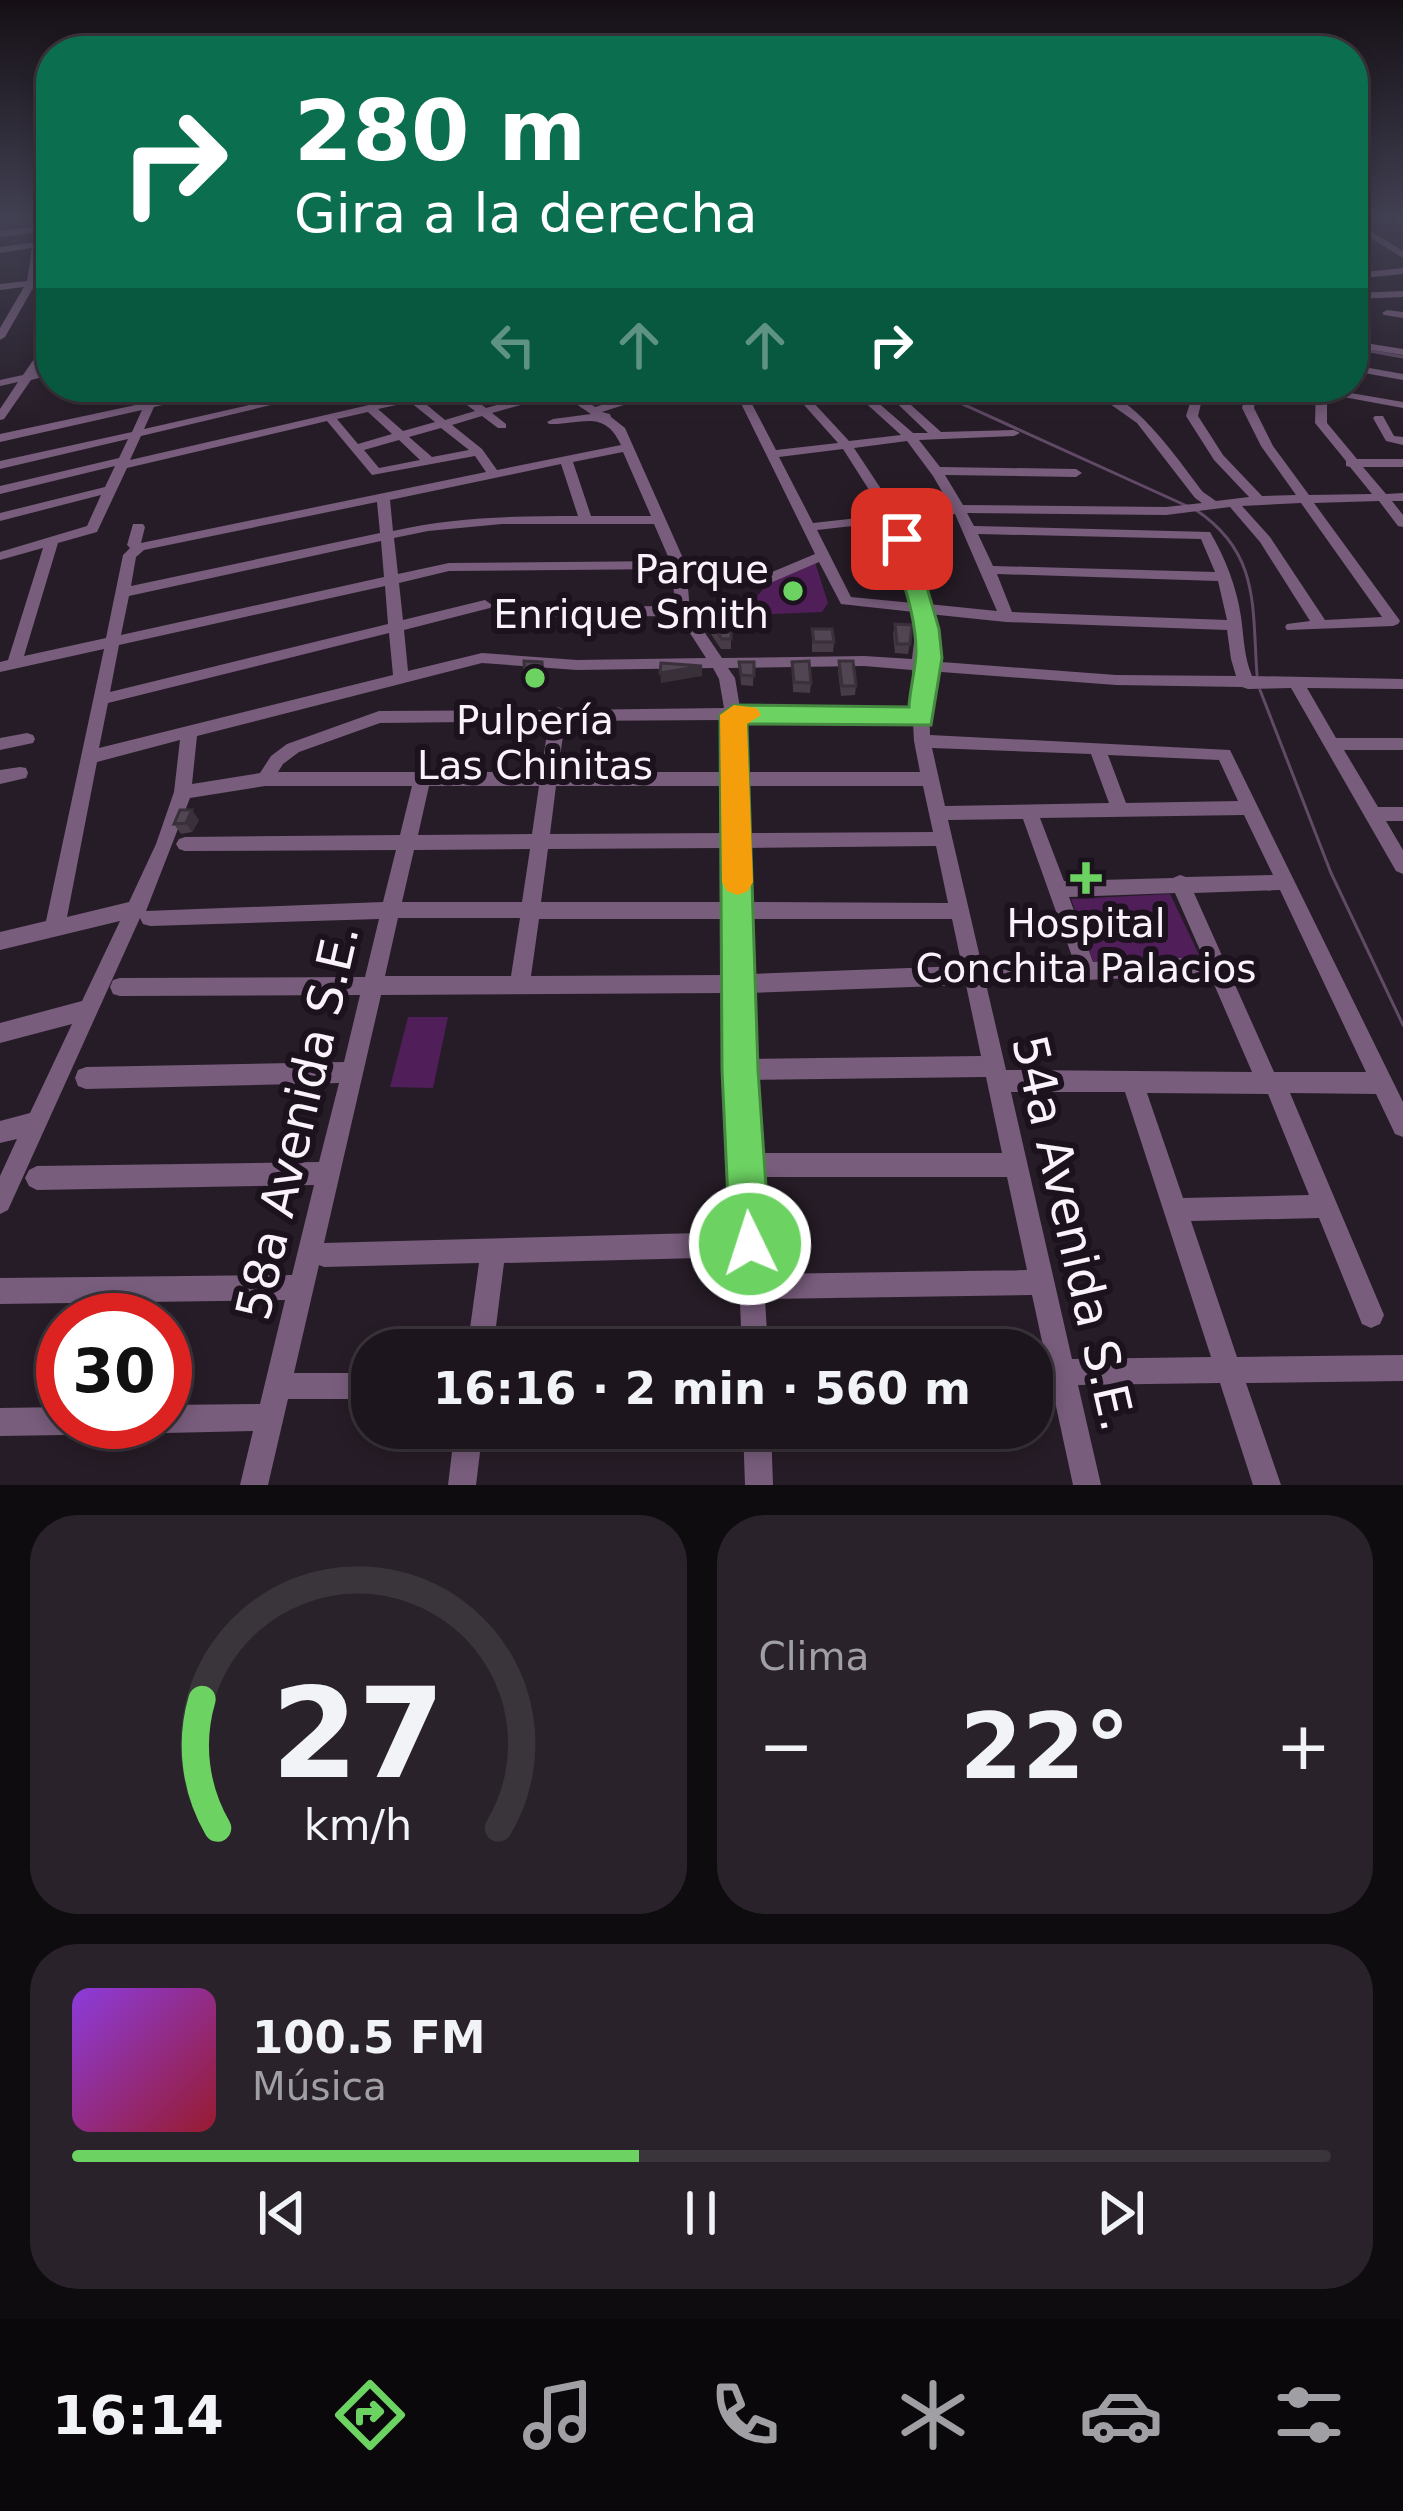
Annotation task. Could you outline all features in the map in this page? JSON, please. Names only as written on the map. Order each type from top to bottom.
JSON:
[{"type":"street","points":[[0,337],[28,287]]},
{"type":"street","points":[[1368,295],[1403,294]]},
{"type":"street","points":[[1388,313],[1403,315]]},
{"type":"street","points":[[1368,346],[1403,352]]},
{"type":"street","points":[[0,417],[36,364]]},
{"type":"street","points":[[1368,371],[1403,377]]},
{"type":"street","points":[[0,383],[36,375]]},
{"type":"street","points":[[1368,398],[1403,405]]},
{"type":"street","points":[[0,556],[92,530],[152,402]]},
{"type":"street","points":[[0,438],[162,402]]},
{"type":"street","points":[[0,465],[277,402]]},
{"type":"street","points":[[0,490],[400,402]]},
{"type":"street","points":[[417,402],[478,452],[494,475]]},
{"type":"street","points":[[473,402],[502,426]]},
{"type":"street","points":[[357,448],[518,402]]},
{"type":"street","points":[[585,402],[601,413],[628,447],[679,565],[683,611],[717,662],[732,696],[740,1070],[753,1329]]},
{"type":"street","points":[[553,422],[629,402]]},
{"type":"street","points":[[747,402],[843,598],[852,604],[921,616],[1234,625]]},
{"type":"street","name":"54a Avenida S.E.","points":[[807,402],[847,445],[911,559],[921,616],[922,730],[930,779],[1087,1485]]},
{"type":"street","points":[[870,402],[910,437],[935,471],[989,570],[1006,616]]},
{"type":"street","points":[[901,402],[937,436]]},
{"type":"street","points":[[1113,402],[1141,421],[1212,506]]},
{"type":"street","points":[[1196,402],[1192,416],[1218,457],[1259,500]]},
{"type":"street","points":[[1248,402],[1247,408],[1267,446],[1393,621],[1292,627]]},
{"type":"street","points":[[1320,402],[1321,423],[1403,523]]},
{"type":"street","points":[[371,409],[430,461]]},
{"type":"street","points":[[331,418],[376,472],[478,452]]},
{"type":"street","points":[[1379,418],[1390,439],[1403,441]]},
{"type":"street","points":[[776,454],[910,437],[1014,433]]},
{"type":"street","points":[[55,927],[130,555],[140,547],[628,447]]},
{"type":"street","points":[[566,460],[586,521]]},
{"type":"street","points":[[1351,463],[1403,463]]},
{"type":"street","points":[[935,471],[1076,473]]},
{"type":"street","points":[[0,517],[112,489]]},
{"type":"street","points":[[382,496],[401,678]]},
{"type":"street","points":[[812,527],[956,509],[1166,511],[1259,500],[1403,497]]},
{"type":"street","points":[[1234,504],[1265,540],[1321,626]]},
{"type":"street","points":[[125,592],[386,535],[502,520],[661,520]]},
{"type":"street","points":[[138,527],[134,544],[140,547]]},
{"type":"street","points":[[969,530],[1205,535],[1234,625],[1232,643],[1255,684]]},
{"type":"street","points":[[7,666],[51,543]]},
{"type":"street","points":[[756,584],[824,555]]},
{"type":"street","points":[[7,666],[468,565],[679,565]]},
{"type":"street","points":[[989,570],[1220,577]]},
{"type":"street","points":[[103,699],[485,605]]},
{"type":"street","points":[[554,612],[683,611]]},
{"type":"street","points":[[90,757],[482,658],[577,664],[864,661],[1116,680],[1403,684]]},
{"type":"street","points":[[1298,685],[1403,866]]},
{"type":"street","points":[[520,986],[558,713]]},
{"type":"street","points":[[265,779],[277,760],[293,748],[379,717],[889,713],[922,730],[1097,749],[1224,754],[1403,1126]]},
{"type":"street","points":[[0,1202],[90,1009],[144,913],[183,792],[189,735]]},
{"type":"street","points":[[0,744],[27,739]]},
{"type":"street","points":[[1331,744],[1403,744]]},
{"type":"street","points":[[1097,749],[1120,810]]},
{"type":"street","points":[[0,777],[20,773]]},
{"type":"street","points":[[183,792],[265,779],[930,779]]},
{"type":"street","name":"58a Avenida S.E.","points":[[254,1485],[422,779]]},
{"type":"street","points":[[938,813],[1249,808]]},
{"type":"street","points":[[1029,811],[1086,969]]},
{"type":"street","points":[[1372,814],[1403,814]]},
{"type":"street","points":[[185,844],[942,839]]},
{"type":"street","points":[[1059,889],[1286,882]]},
{"type":"street","points":[[1180,883],[1371,1315]]},
{"type":"street","points":[[0,940],[144,913],[959,911]]},
{"type":"street","points":[[120,987],[740,984],[1215,966]]},
{"type":"street","points":[[0,1033],[90,1009]]},
{"type":"street","points":[[740,1070],[996,1074],[1133,1083],[1379,1083]]},
{"type":"street","points":[[86,1078],[352,1072]]},
{"type":"street","points":[[1133,1083],[1267,1485]]},
{"type":"street","points":[[0,1132],[38,1121]]},
{"type":"street","points":[[744,1165],[1017,1165]]},
{"type":"street","points":[[37,1178],[328,1173]]},
{"type":"street","points":[[1174,1210],[1326,1206]]},
{"type":"street","points":[[324,1255],[750,1244]]},
{"type":"street","points":[[482,1329],[493,1251]]},
{"type":"street","points":[[752,1287],[1044,1282]]},
{"type":"street","points":[[0,1291],[301,1287]]},
{"type":"street","points":[[1064,1372],[1403,1368]]},
{"type":"street","points":[[278,1386],[351,1386]]},
{"type":"street","points":[[192,1418],[270,1417]]},
{"type":"street","points":[[0,1422],[36,1421]]},
{"type":"street","points":[[462,1485],[466,1449]]},
{"type":"street","points":[[758,1449],[759,1485]]},
{"type":"shaded area","name":"Parque Enrique Smith","points":[[815,562],[828,603],[822,612],[747,615],[744,611],[773,578]]},
{"type":"shaded area","points":[[1170,894],[1201,959],[1094,964],[1071,899]]},
{"type":"shaded area","points":[[408,1017],[448,1017],[433,1088],[390,1087]]},
{"type":"building","points":[[722,620],[725,630],[731,629],[731,639],[722,639],[709,621]]},
{"type":"building","points":[[895,624],[912,625],[910,644],[897,644]]},
{"type":"building","points":[[812,629],[832,629],[834,642],[814,642]]},
{"type":"building","points":[[524,661],[542,662],[543,676],[525,679]]},
{"type":"building","points":[[809,661],[811,683],[794,682],[792,662]]},
{"type":"building","points":[[839,661],[853,661],[856,686],[842,686]]},
{"type":"building","points":[[739,662],[754,662],[754,676],[741,675]]},
{"type":"building","points":[[661,663],[702,666],[660,673]]},
{"type":"building","points":[[180,810],[192,810],[186,823],[174,824]]},
{"type":"waterway","points":[[1368,351],[1403,357]]},
{"type":"waterway","points":[[958,402],[1187,506]]},
{"type":"waterway","points":[[1196,510],[1232,544],[1242,563],[1252,604],[1257,675]]},
{"type":"waterway","points":[[1260,690],[1331,873],[1403,1025]]},
{"type":"slow traffic","points":[[738,882],[734,715],[747,715]]},
{"type":"place","name":"Parque Enrique Smith","points":[[793,591]]},
{"type":"place","name":"Pulpería Las Chinitas","points":[[535,678]]},
{"type":"place","name":"Hospital Conchita Palacios","points":[[1086,878]]},
{"type":"route","points":[[750,1244],[740,1070],[734,715],[889,713],[922,718],[923,670],[929,658],[927,629],[902,539]]}]
